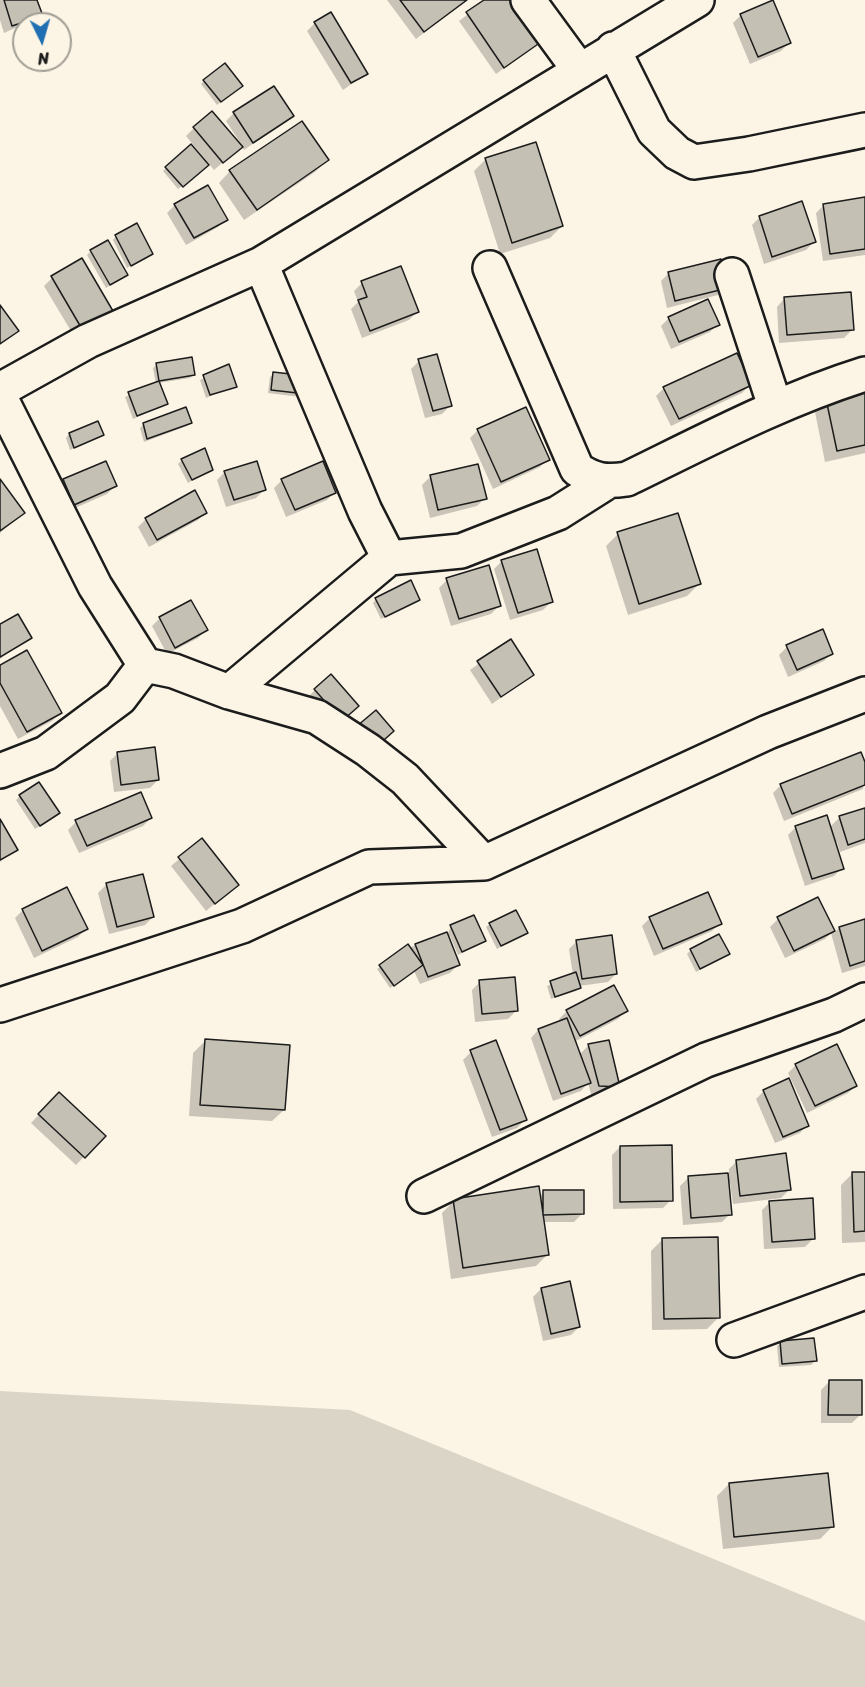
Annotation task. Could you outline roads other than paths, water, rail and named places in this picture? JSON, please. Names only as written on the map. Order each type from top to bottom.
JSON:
[{"type":"street","points":[[528,0],[580,71]]},
{"type":"street","points":[[0,390],[88,341],[261,264],[697,0]]},
{"type":"street","points":[[613,50],[654,130],[677,153],[694,162],[749,154],[865,130]]},
{"type":"street","points":[[261,264],[365,511],[388,558]]},
{"type":"street","points":[[490,268],[577,469],[591,479],[607,482],[627,479],[776,406],[813,390],[865,374]]},
{"type":"street","points":[[732,275],[776,406]]},
{"type":"street","points":[[0,397],[95,586],[145,665],[174,671],[229,692],[317,717],[368,750],[405,779],[484,863]]},
{"type":"street","points":[[229,692],[388,558],[462,551],[558,513],[607,482]]},
{"type":"street","points":[[0,771],[46,753],[120,698],[145,665]]},
{"type":"street","points":[[0,1005],[242,926],[369,867],[484,863],[768,732],[864,696]]},
{"type":"street","points":[[424,1196],[706,1060],[816,1022],[865,1000]]},
{"type":"street","points":[[734,1340],[865,1292]]}]
